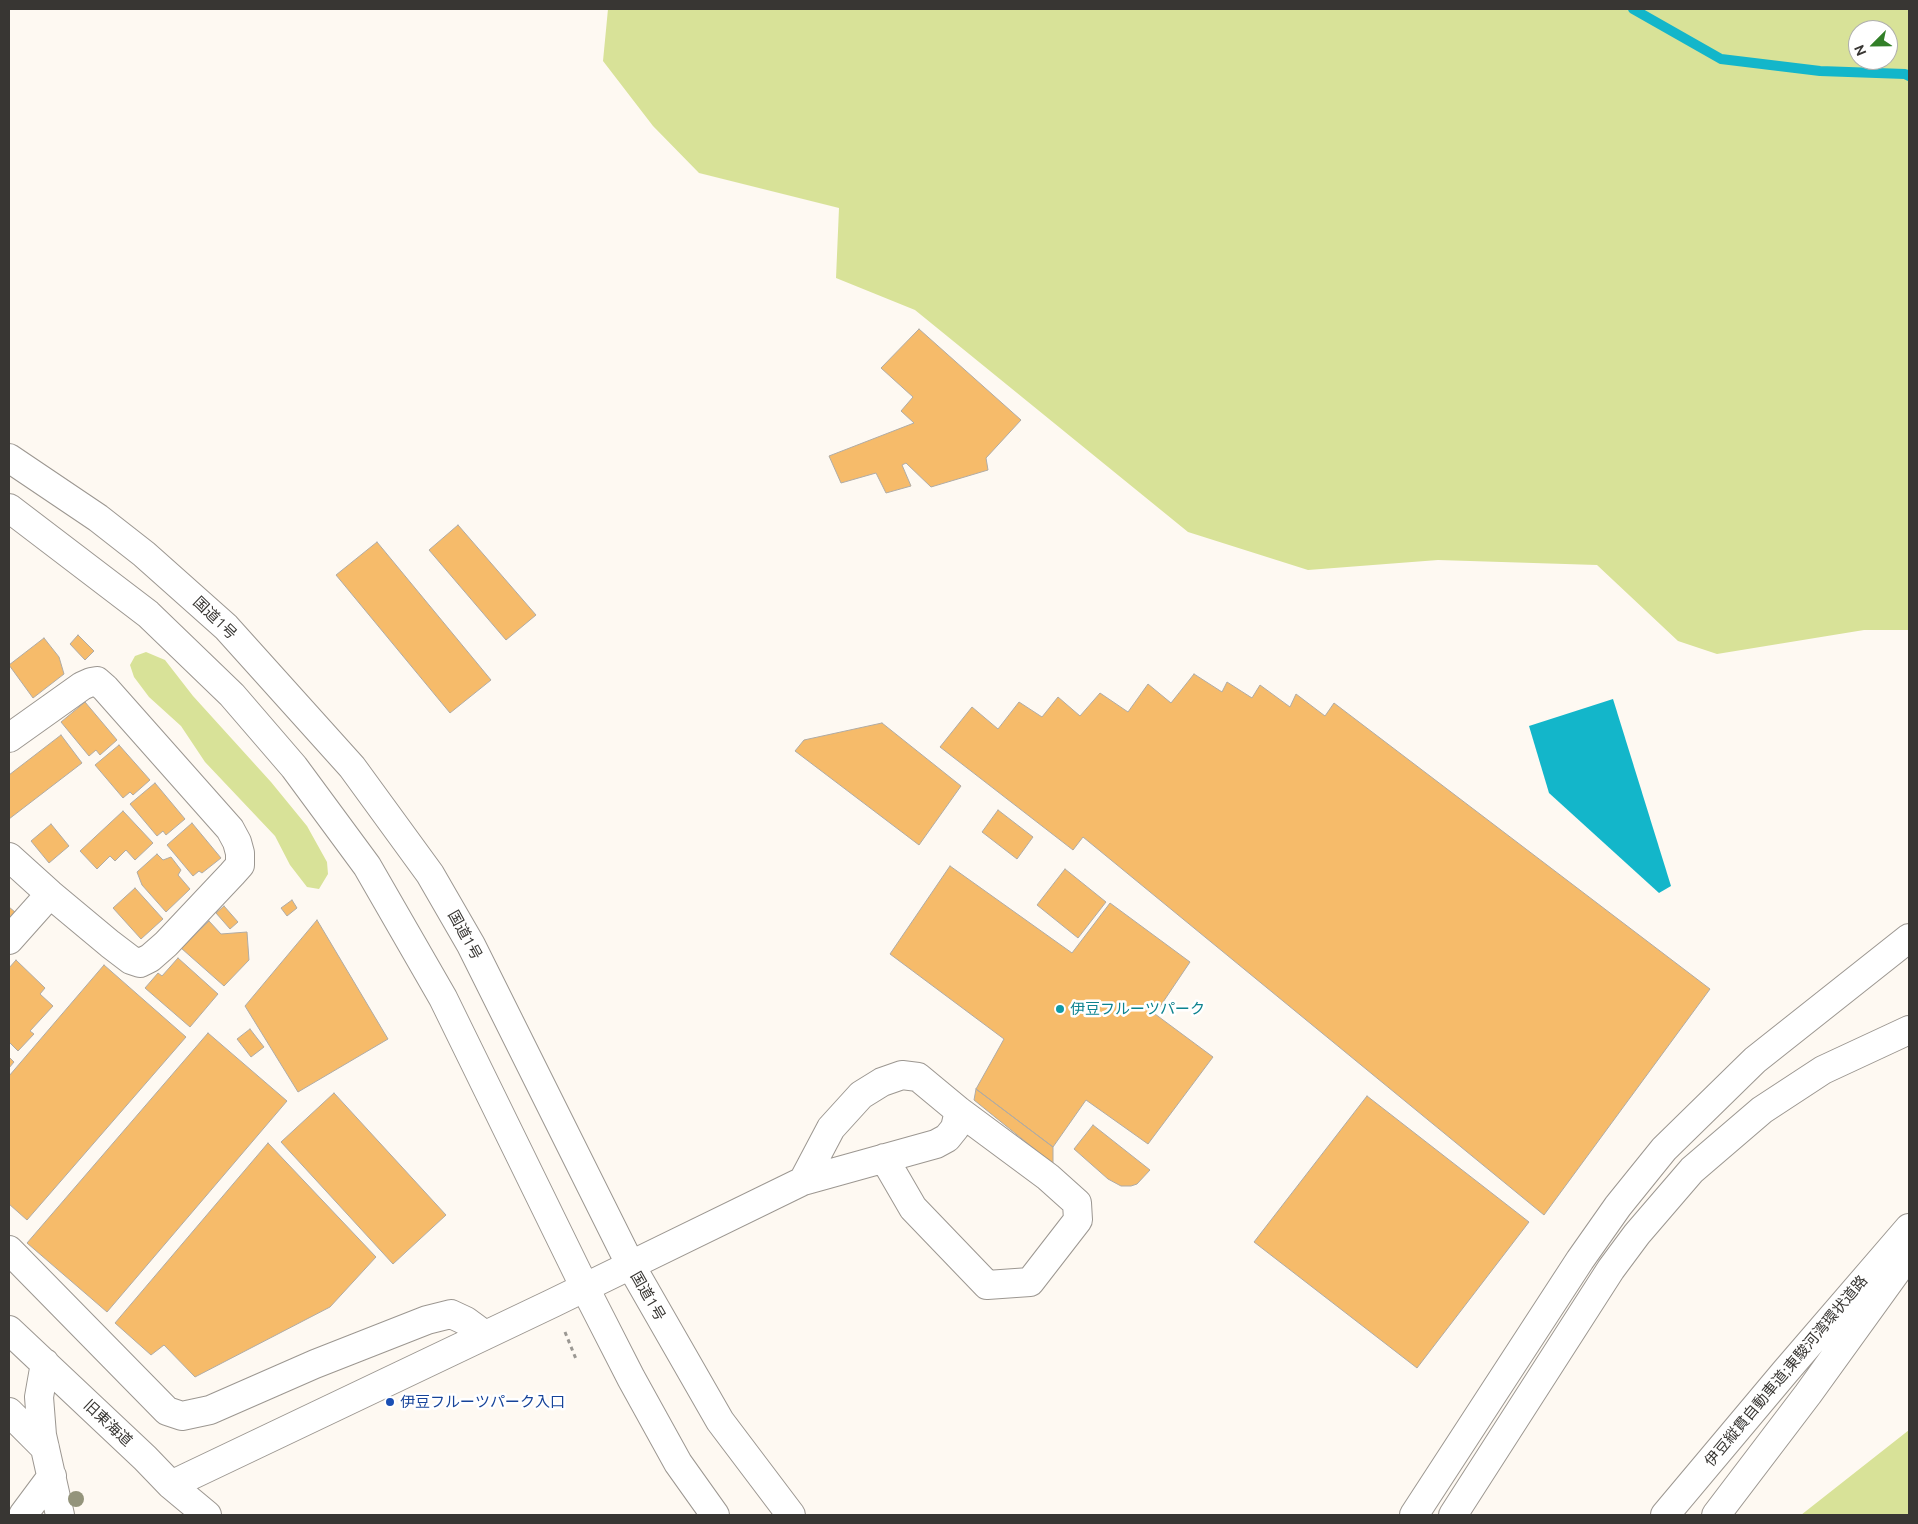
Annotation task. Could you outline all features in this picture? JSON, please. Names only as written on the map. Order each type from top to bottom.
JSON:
[{"type":"main road","name":"国道1号","points":[[9,458],[98,518],[144,554],[226,627],[352,767],[430,874],[471,945],[630,1264],[720,1421],[791,1515]]},
{"type":"main road","points":[[9,508],[148,614],[232,695],[294,767],[367,866],[443,998],[585,1288],[632,1378],[678,1462],[715,1515]]},
{"type":"main road","points":[[9,738],[82,686],[98,681],[230,829],[237,842],[240,853],[240,865],[166,944],[150,958],[140,963],[131,960],[110,944],[9,857]]},
{"type":"main road","points":[[9,940],[50,894]]},
{"type":"main road","points":[[1414,1515],[1580,1260],[1618,1206],[1664,1149],[1755,1060],[1909,938]]},
{"type":"main road","points":[[1453,1515],[1611,1269],[1637,1234],[1692,1170],[1762,1110],[1823,1070],[1909,1030]]},
{"type":"main road","points":[[803,1181],[831,1128],[861,1095],[882,1082],[902,1075],[918,1077],[959,1111],[1048,1177],[1077,1203],[1078,1220],[1030,1282],[987,1285],[913,1208],[884,1158]]},
{"type":"main road","points":[[172,1485],[585,1288],[630,1264],[803,1181],[936,1144],[947,1138],[956,1128],[959,1111]]},
{"type":"main road","name":"伊豆縦貫自動車道;東駿河湾環状道路","points":[[1665,1515],[1784,1372],[1909,1228]]},
{"type":"main road","points":[[9,1250],[167,1411],[182,1416],[210,1410],[315,1364],[427,1320],[451,1314],[466,1321],[485,1335]]},
{"type":"main road","name":"伊豆縦貫自動車道;東駿河湾環状道路","points":[[1716,1515],[1808,1394],[1909,1254]]},
{"type":"main road","name":"旧東海道","points":[[9,1330],[172,1485],[207,1515]]},
{"type":"main road","points":[[45,1364],[39,1397],[46,1448],[60,1515]]},
{"type":"main road","points":[[9,1412],[46,1448]]},
{"type":"main road","points":[[23,1515],[52,1476]]},
{"type":"path","points":[[553,1303],[576,1359]]},
{"type":"green space","points":[[608,9],[1909,9],[1909,630],[1864,630],[1717,654],[1678,641],[1597,565],[1438,560],[1308,570],[1188,532],[915,310],[836,278],[839,208],[699,173],[653,126],[603,61]]},
{"type":"green space","points":[[146,652],[165,660],[193,696],[271,782],[307,826],[327,862],[328,874],[319,889],[307,887],[290,865],[275,836],[205,762],[181,726],[149,697],[134,677],[130,665],[135,656]]},
{"type":"green space","points":[[1909,1430],[1909,1515],[1801,1515]]},
{"type":"water","points":[[1613,699],[1671,886],[1659,893],[1549,793],[1529,726]]},
{"type":"building","points":[[919,329],[1021,420],[986,458],[988,470],[931,487],[906,463],[902,465],[911,486],[886,493],[876,473],[841,483],[829,456],[914,423],[901,411],[913,397],[881,368]]},
{"type":"building","points":[[458,525],[536,615],[506,640],[429,550]]},
{"type":"building","points":[[377,542],[491,680],[450,713],[336,575]]},
{"type":"building","points":[[78,635],[94,651],[85,660],[70,644]]},
{"type":"building","points":[[44,638],[59,657],[64,674],[33,698],[9,665]]},
{"type":"building","points":[[1194,674],[1222,692],[1227,682],[1252,698],[1260,685],[1290,707],[1296,694],[1325,716],[1334,703],[1710,989],[1544,1215],[1083,837],[1073,850],[940,747],[972,707],[998,729],[1019,702],[1042,717],[1058,697],[1080,716],[1100,693],[1128,712],[1148,684],[1171,703]]},
{"type":"building","points":[[85,702],[117,740],[100,755],[96,750],[89,756],[61,722]]},
{"type":"building","points":[[882,723],[961,786],[919,845],[795,751],[804,740]]},
{"type":"building","points":[[61,735],[82,763],[9,819],[9,775]]},
{"type":"building","points":[[119,745],[150,780],[133,795],[130,792],[123,798],[95,765]]},
{"type":"building","points":[[155,783],[185,819],[166,835],[163,831],[157,836],[130,804]]},
{"type":"building","points":[[998,810],[1033,837],[1017,859],[982,832]]},
{"type":"building","points":[[123,811],[153,843],[135,860],[126,850],[115,861],[110,856],[97,869],[80,851]]},
{"type":"building","points":[[192,823],[221,858],[202,873],[199,871],[193,876],[167,845]]},
{"type":"building","points":[[51,824],[69,846],[49,863],[31,841]]},
{"type":"building","points":[[157,854],[163,860],[171,857],[181,870],[178,875],[190,889],[166,912],[142,885],[137,872]]},
{"type":"building","points":[[950,866],[1072,953],[1110,903],[1190,962],[1155,1014],[1213,1057],[1148,1144],[1086,1100],[1053,1147],[976,1089],[1004,1039],[890,954]]},
{"type":"building","points":[[1065,869],[1106,902],[1078,938],[1037,905]]},
{"type":"building","points":[[135,888],[163,919],[141,939],[113,908]]},
{"type":"building","points":[[292,900],[297,908],[287,916],[281,908]]},
{"type":"building","points":[[224,906],[238,922],[230,929],[216,913]]},
{"type":"building","points":[[9,907],[15,912],[9,918]]},
{"type":"building","points":[[317,920],[388,1039],[298,1092],[245,1006]]},
{"type":"building","points":[[209,921],[221,934],[247,932],[249,960],[224,986],[181,948]]},
{"type":"building","points":[[178,958],[218,994],[190,1027],[145,988],[158,973],[162,976]]},
{"type":"building","points":[[16,960],[45,988],[40,994],[53,1006],[30,1031],[34,1034],[18,1051],[9,1042],[9,968]]},
{"type":"building","points":[[104,965],[186,1037],[27,1220],[9,1204],[9,1076]]},
{"type":"building","points":[[250,1029],[264,1047],[251,1057],[237,1039]]},
{"type":"building","points":[[208,1033],[287,1101],[107,1312],[27,1243]]},
{"type":"building","points":[[9,1057],[14,1062],[9,1068]]},
{"type":"building","points":[[976,1089],[1053,1147],[1053,1164],[974,1100]]},
{"type":"building","points":[[334,1093],[446,1215],[393,1264],[281,1142]]},
{"type":"building","points":[[1367,1096],[1529,1222],[1417,1368],[1254,1242]]},
{"type":"building","points":[[1093,1125],[1150,1170],[1137,1184],[1121,1186],[1108,1179],[1074,1149]]},
{"type":"building","points":[[268,1143],[376,1257],[330,1307],[195,1377],[164,1345],[151,1355],[115,1323]]},
{"type":"waterway","points":[[1633,9],[1721,59],[1820,71],[1905,74],[1909,76]]},
{"type":"place","name":"伊豆フルーツパーク","points":[[1060,1009]]},
{"type":"place","name":"伊豆フルーツパーク入口","points":[[390,1402]]}]
